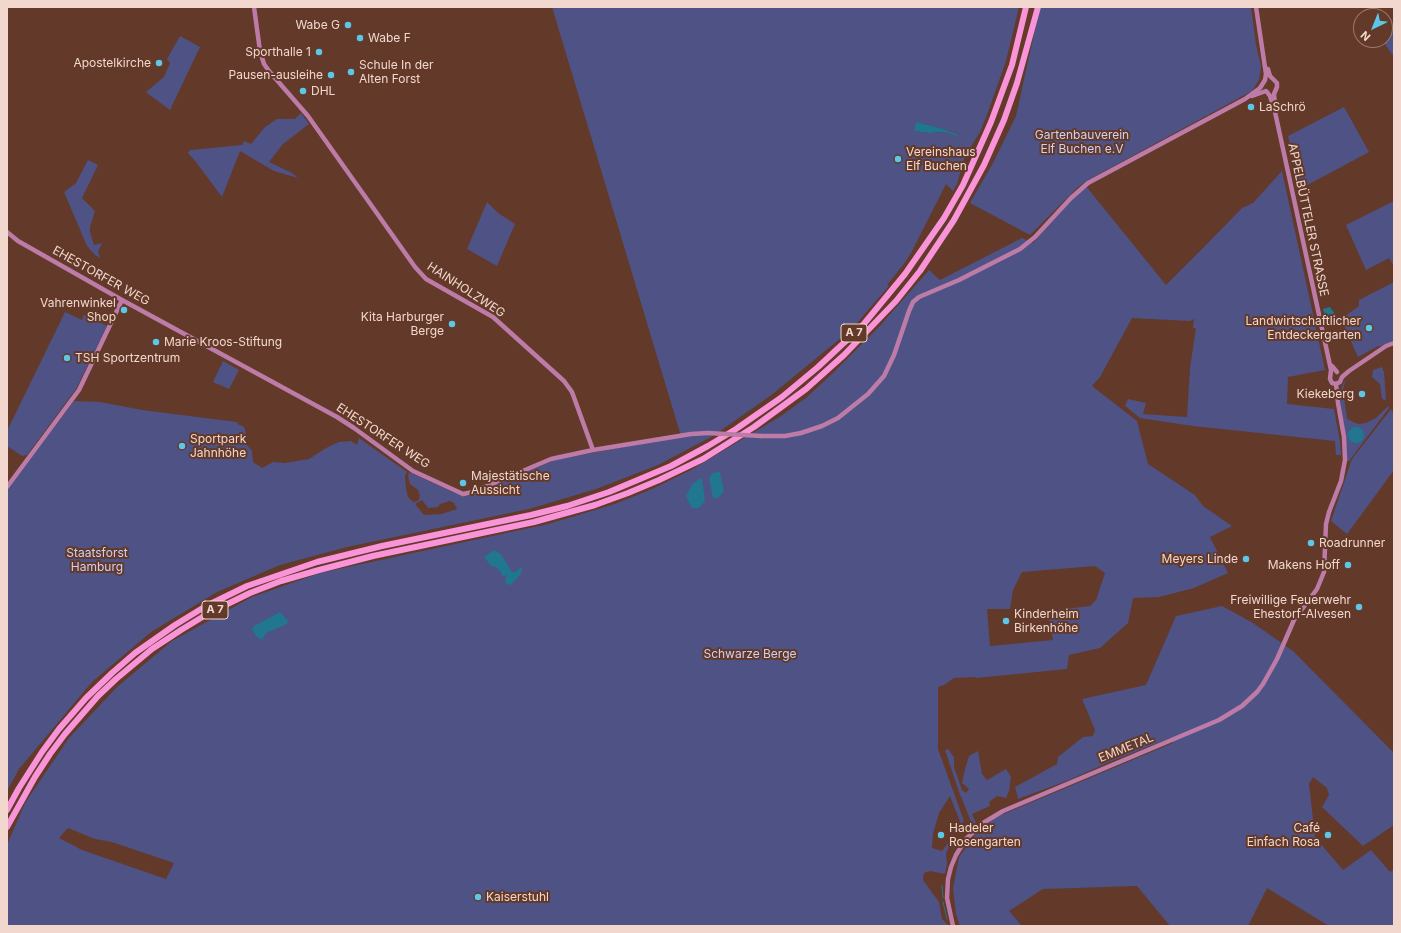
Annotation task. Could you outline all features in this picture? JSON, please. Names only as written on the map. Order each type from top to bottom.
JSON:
[{"type":"highway","name":"A 7","points":[[7,810],[42,752],[59,729],[86,698],[135,653],[175,625],[206,606],[246,586],[317,562],[382,546],[531,516],[609,492],[696,453],[736,430],[782,397],[818,367],[863,325],[905,274],[944,218],[963,185],[991,122],[1013,60],[1026,7]]},
{"type":"highway","name":"A 7","points":[[7,828],[35,777],[50,754],[98,696],[152,649],[209,613],[250,593],[281,581],[320,570],[373,556],[534,522],[595,505],[659,480],[703,458],[754,427],[787,404],[829,369],[882,317],[912,282],[941,242],[966,199],[991,149],[1014,91],[1033,24],[1036,7]]},
{"type":"main road","name":"HAINHOLZWEG","points":[[254,7],[260,51],[267,68],[308,116],[420,273],[493,317],[569,387],[593,450]]},
{"type":"main road","points":[[1245,99],[1263,85],[1265,80],[1265,63],[1256,7]]},
{"type":"main road","points":[[1245,99],[1267,91],[1272,92],[1277,88],[1277,83],[1270,75],[1265,63]]},
{"type":"main road","points":[[1265,80],[1273,78]]},
{"type":"main road","points":[[1263,85],[1267,91]]},
{"type":"main road","name":"APPELBÜTTELER STRASSE","points":[[1275,90],[1275,112]]},
{"type":"main road","name":"APPELBÜTTELER STRASSE","points":[[1267,91],[1275,112],[1331,370],[1330,375]]},
{"type":"main road","name":"EHESTORFER WEG","points":[[7,232],[15,239],[122,300],[336,416],[413,471],[460,492],[470,493],[551,459],[593,450],[691,434],[708,433],[761,436],[792,435],[814,429],[838,418],[861,401],[875,387],[889,367],[908,311],[913,302],[919,297],[959,280],[1014,253],[1031,240],[1071,198],[1088,183],[1245,99]]},
{"type":"main road","points":[[7,487],[79,390],[122,300]]},
{"type":"main road","points":[[1349,371],[1333,373],[1330,375],[1330,381],[1336,384],[1340,382],[1349,371],[1386,346],[1394,343]]},
{"type":"main road","name":"APPELBÜTTELER STRASSE","points":[[1327,355],[1333,369],[1338,373]]},
{"type":"main road","points":[[1338,373],[1342,378]]},
{"type":"main road","name":"EMMETAL","points":[[953,926],[947,898],[950,872],[956,855],[966,839],[977,828],[994,815],[1003,811],[1220,720],[1242,706],[1263,684],[1277,659],[1294,620],[1304,605],[1314,594],[1323,578],[1326,560],[1326,524],[1341,481],[1345,460],[1344,437],[1336,384]]},
{"type":"green space","name":"Staatsforst Hamburg","points":[[552,7],[1019,7],[1006,61],[988,112],[980,132],[965,156],[957,184],[953,191],[946,184],[911,253],[887,285],[889,286],[852,329],[770,396],[713,436],[658,465],[596,489],[529,509],[347,547],[280,565],[217,592],[151,632],[92,682],[19,769],[7,791],[7,489],[74,401],[100,402],[142,410],[237,422],[245,429],[247,445],[252,451],[253,462],[262,468],[273,462],[285,463],[309,459],[339,442],[351,441],[357,445],[359,438],[407,472],[405,476],[406,489],[408,497],[413,502],[418,501],[420,496],[418,490],[410,484],[408,476],[409,472],[455,493],[468,496],[555,460],[681,436]],"holes":[[[922,123],[951,132],[956,136],[944,132],[929,133],[916,131],[916,124]],[[422,500],[428,508],[438,507],[440,504],[450,501],[454,503],[457,509],[442,514],[424,515],[415,504]]]},
{"type":"green space","name":"Gartenbauverein Elf Buchen e.V","points":[[1040,7],[1251,7],[1256,45],[1261,66],[1259,80],[1252,91],[1088,180],[1077,188],[1030,235],[970,203],[993,163],[1016,116]]},
{"type":"green space","points":[[1394,23],[1394,57],[1388,48],[1393,48]]},
{"type":"green space","points":[[180,36],[200,47],[170,110],[146,92],[164,77],[170,63],[167,59]]},
{"type":"green space","points":[[1344,107],[1369,152],[1300,189],[1288,136]]},
{"type":"green space","points":[[301,113],[309,124],[283,144],[269,162],[292,173],[298,178],[274,171],[240,151],[222,197],[188,153],[190,150],[242,145],[244,141],[251,144],[265,127],[277,119],[295,119]]},
{"type":"green space","points":[[88,160],[98,165],[82,198],[95,211],[90,232],[94,245],[102,243],[98,252],[100,258],[87,246],[64,192],[76,183]]},
{"type":"green space","name":"Schwarze Berge","points":[[1282,171],[1325,370],[1288,377],[1287,404],[1334,409],[1341,455],[1336,455],[1335,441],[1193,426],[1140,418],[1125,406],[1128,399],[1146,403],[1143,414],[1187,417],[1190,368],[1196,328],[1193,328],[1194,319],[1190,321],[1132,318],[1100,377],[1092,386],[1137,421],[1148,464],[1195,495],[1203,506],[1232,526],[1210,537],[1228,573],[1194,588],[1159,597],[1133,598],[1128,623],[1100,648],[1069,655],[1067,669],[976,678],[954,678],[938,687],[938,749],[964,821],[961,824],[950,796],[939,813],[933,834],[932,848],[942,851],[951,839],[952,841],[946,853],[947,863],[945,874],[930,871],[924,873],[923,880],[939,902],[942,919],[949,926],[7,926],[7,845],[25,803],[69,738],[117,687],[172,641],[252,597],[320,573],[548,524],[615,504],[652,489],[691,470],[781,416],[807,397],[878,328],[929,270],[940,280],[1022,238],[1033,243],[1085,185],[1166,285],[1242,208],[1253,203]],"holes":[[[1095,566],[1105,573],[1096,600],[1090,606],[1047,611],[1053,640],[990,646],[987,609],[1010,609],[1013,590],[1022,572]],[[68,828],[95,839],[112,842],[174,863],[166,879],[82,850],[59,838]]]},
{"type":"green space","points":[[1394,201],[1394,266],[1389,258],[1366,270],[1346,225]]},
{"type":"green space","points":[[487,202],[498,213],[515,224],[497,266],[467,249]]},
{"type":"green space","name":"Landwirtschaftlicher Entdeckergarten","points":[[1394,282],[1394,341],[1378,346],[1358,357],[1341,319],[1359,306],[1359,300]]},
{"type":"green space","name":"TSH Sportzentrum","points":[[65,312],[82,320],[84,315],[107,326],[76,389],[27,455],[22,456],[7,446],[7,431]]},
{"type":"green space","points":[[223,361],[239,370],[229,389],[213,382]]},
{"type":"green space","points":[[1382,367],[1384,372],[1386,400],[1382,399],[1380,384],[1372,377],[1373,370]]},
{"type":"green space","points":[[1346,378],[1343,390],[1347,419],[1358,424],[1366,423],[1376,418],[1388,406],[1389,408],[1349,461],[1347,461],[1339,389],[1341,389]]},
{"type":"green space","points":[[1391,409],[1394,415],[1394,470],[1347,534],[1331,521],[1352,459]]},
{"type":"green space","points":[[1222,606],[1253,623],[1293,651],[1394,753],[1394,825],[1363,846],[1322,807],[1329,795],[1327,788],[1313,777],[1309,784],[1315,837],[1343,870],[1371,850],[1390,872],[1394,869],[1394,926],[1329,926],[1267,888],[1248,926],[1170,926],[1137,886],[1043,889],[1009,911],[1022,926],[960,926],[956,914],[953,888],[959,857],[977,832],[994,818],[1173,743],[1170,738],[1069,780],[1018,799],[1015,787],[1057,764],[1058,757],[1083,737],[1093,736],[1095,730],[1082,699],[1146,685],[1176,616]]},
{"type":"green space","points":[[948,749],[954,757],[954,767],[962,790],[966,793],[969,789],[962,783],[965,769],[969,756],[978,751],[982,774],[987,780],[1006,769],[1011,777],[1009,791],[1006,798],[997,796],[989,802],[990,806],[972,814],[976,823],[972,824],[959,792],[945,750]]},
{"type":"shaded area","points":[[917,122],[940,128],[958,135],[956,136],[944,132],[929,133],[915,131]]},
{"type":"shaded area","points":[[1330,307],[1339,320],[1328,326],[1323,309]]},
{"type":"shaded area","points":[[1356,427],[1362,429],[1364,435],[1362,441],[1356,443],[1350,441],[1348,435],[1350,429]]},
{"type":"shaded area","points":[[720,472],[724,491],[718,498],[713,498],[709,478],[712,473]]},
{"type":"shaded area","points":[[702,478],[705,501],[699,508],[692,508],[686,496],[693,483]]},
{"type":"shaded area","points":[[494,550],[501,554],[512,572],[516,572],[522,568],[521,574],[511,585],[505,582],[507,575],[502,576],[501,572],[496,567],[491,566],[484,557]]},
{"type":"shaded area","points":[[280,612],[288,621],[287,624],[266,633],[262,640],[256,636],[252,629],[254,626]]},
{"type":"waterway","points":[[942,886],[943,898]]},
{"type":"waterway","points":[[943,902],[947,919]]},
{"type":"place","name":"Wabe G","points":[[348,25]]},
{"type":"place","name":"Wabe F","points":[[360,38]]},
{"type":"place","name":"Sporthalle 1","points":[[319,52]]},
{"type":"place","name":"Apostelkirche","points":[[159,63]]},
{"type":"place","name":"Schule In der Alten Forst","points":[[351,72]]},
{"type":"place","name":"Pausen-ausleihe","points":[[331,75]]},
{"type":"place","name":"DHL","points":[[303,91]]},
{"type":"place","name":"LaSchrö","points":[[1251,107]]},
{"type":"place","name":"Vereinshaus Elf Buchen","points":[[898,159]]},
{"type":"place","name":"Vahrenwinkel Shop","points":[[124,310]]},
{"type":"place","name":"Kita Harburger Berge","points":[[452,324]]},
{"type":"place","name":"Landwirtschaftlicher Entdeckergarten","points":[[1369,328]]},
{"type":"place","name":"Marie Kroos-Stiftung","points":[[156,342]]},
{"type":"place","name":"TSH Sportzentrum","points":[[67,358]]},
{"type":"place","name":"Kiekeberg","points":[[1362,394]]},
{"type":"place","name":"Sportpark Jahnhöhe","points":[[182,446]]},
{"type":"place","name":"Majestätische Aussicht","points":[[463,483]]},
{"type":"place","name":"Roadrunner","points":[[1311,543]]},
{"type":"place","name":"Meyers Linde","points":[[1246,559]]},
{"type":"place","name":"Makens Hoff","points":[[1348,565]]},
{"type":"place","name":"Freiwillige Feuerwehr Ehestorf-Alvesen","points":[[1359,607]]},
{"type":"place","name":"Kinderheim Birkenhöhe","points":[[1006,621]]},
{"type":"place","name":"Hadeler Rosengarten","points":[[941,835]]},
{"type":"place","name":"Café Einfach Rosa","points":[[1328,835]]},
{"type":"place","name":"Kaiserstuhl","points":[[478,897]]}]
